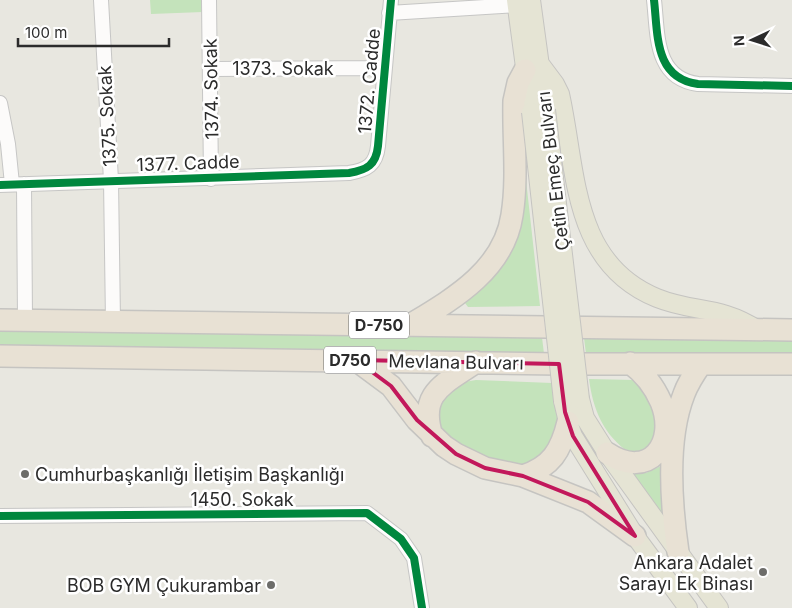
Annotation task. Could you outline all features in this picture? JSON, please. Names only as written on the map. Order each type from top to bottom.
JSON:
[{"type":"highway","points":[[410,325],[458,294],[479,277],[493,260],[506,238],[513,214],[514,101],[518,83],[532,67]]},
{"type":"highway","name":"Mevlana Bulvarı","points":[[0,320],[792,330]]},
{"type":"highway","name":"Mevlana Bulvarı","points":[[0,356],[558,364],[792,364]]},
{"type":"highway","points":[[356,360],[391,386],[433,436],[466,460],[494,471],[523,476],[588,502],[635,536]]},
{"type":"highway","points":[[433,436],[427,419],[428,404],[432,397],[447,382],[476,362]]},
{"type":"highway","points":[[607,453],[624,462],[643,463],[654,457],[662,446],[665,418],[661,402],[647,378],[630,363]]},
{"type":"highway","points":[[678,552],[673,513],[674,448],[681,402],[700,364]]},
{"type":"highway","points":[[523,476],[542,468],[555,457],[560,448],[568,422]]},
{"type":"main road","name":"Çetin Emeç Bulvarı","points":[[521,2],[538,111],[572,400]]},
{"type":"main road","points":[[532,67],[560,94],[582,214],[593,243],[600,252],[619,274],[658,298],[723,312],[740,319],[758,330]]},
{"type":"main road","points":[[572,400],[568,422],[574,436],[635,536],[688,608]]},
{"type":"main road","points":[[572,400],[607,453],[719,608]]},
{"type":"street","name":"1375. Sokak","points":[[101,0],[111,180],[113,322]]},
{"type":"street","name":"1374. Sokak","points":[[209,0],[212,69],[211,179]]},
{"type":"street","points":[[654,0],[662,58],[669,70],[683,81],[698,84],[792,86]]},
{"type":"street","points":[[390,7],[521,2]]},
{"type":"street","name":"1372. Cadde","points":[[373,163],[378,146],[390,7]]},
{"type":"street","name":"1373. Sokak","points":[[212,69],[385,68]]},
{"type":"street","points":[[0,103],[8,144],[26,320]]},
{"type":"street","name":"1377. Cadde","points":[[12,184],[350,173],[367,169],[373,163]]},
{"type":"street","name":"1450. Sokak","points":[[0,516],[367,513],[401,539],[414,558],[422,608]]},
{"type":"highlighted area","points":[[356,360],[559,364],[565,412],[573,436],[635,536],[588,502],[523,476],[485,468],[456,454],[417,420],[391,386]]},
{"type":"green space","points":[[150,0],[202,0],[203,12],[151,14]]},
{"type":"green space","points":[[525,171],[540,306],[468,307],[465,303],[497,274],[513,246],[520,213]]},
{"type":"green space","points":[[0,331],[542,337],[544,354],[0,346]]},
{"type":"green space","points":[[584,338],[792,339],[792,356],[586,354]]},
{"type":"green space","points":[[589,379],[634,380],[643,390],[657,414],[659,428],[648,453],[630,453],[606,430],[593,401]]},
{"type":"green space","points":[[476,380],[552,383],[561,435],[538,465],[503,466],[460,445],[442,429],[435,419],[435,404],[464,382]]},
{"type":"green space","points":[[665,464],[670,527],[631,473],[646,473]]},
{"type":"cycle path","points":[[0,185],[349,173],[366,168],[373,162],[378,146],[391,0]]},
{"type":"cycle path","points":[[654,0],[661,52],[666,64],[673,73],[684,80],[698,84],[792,86]]},
{"type":"cycle path","points":[[0,516],[367,513],[401,539],[414,558],[422,608]]},
{"type":"place","name":"Cumhurbaşkanlığı İletişim Başkanlığı","points":[[25,474]]},
{"type":"place","name":"Ankara Adalet Sarayı Ek Binası","points":[[763,572]]},
{"type":"place","name":"BOB GYM Çukurambar","points":[[271,585]]}]
